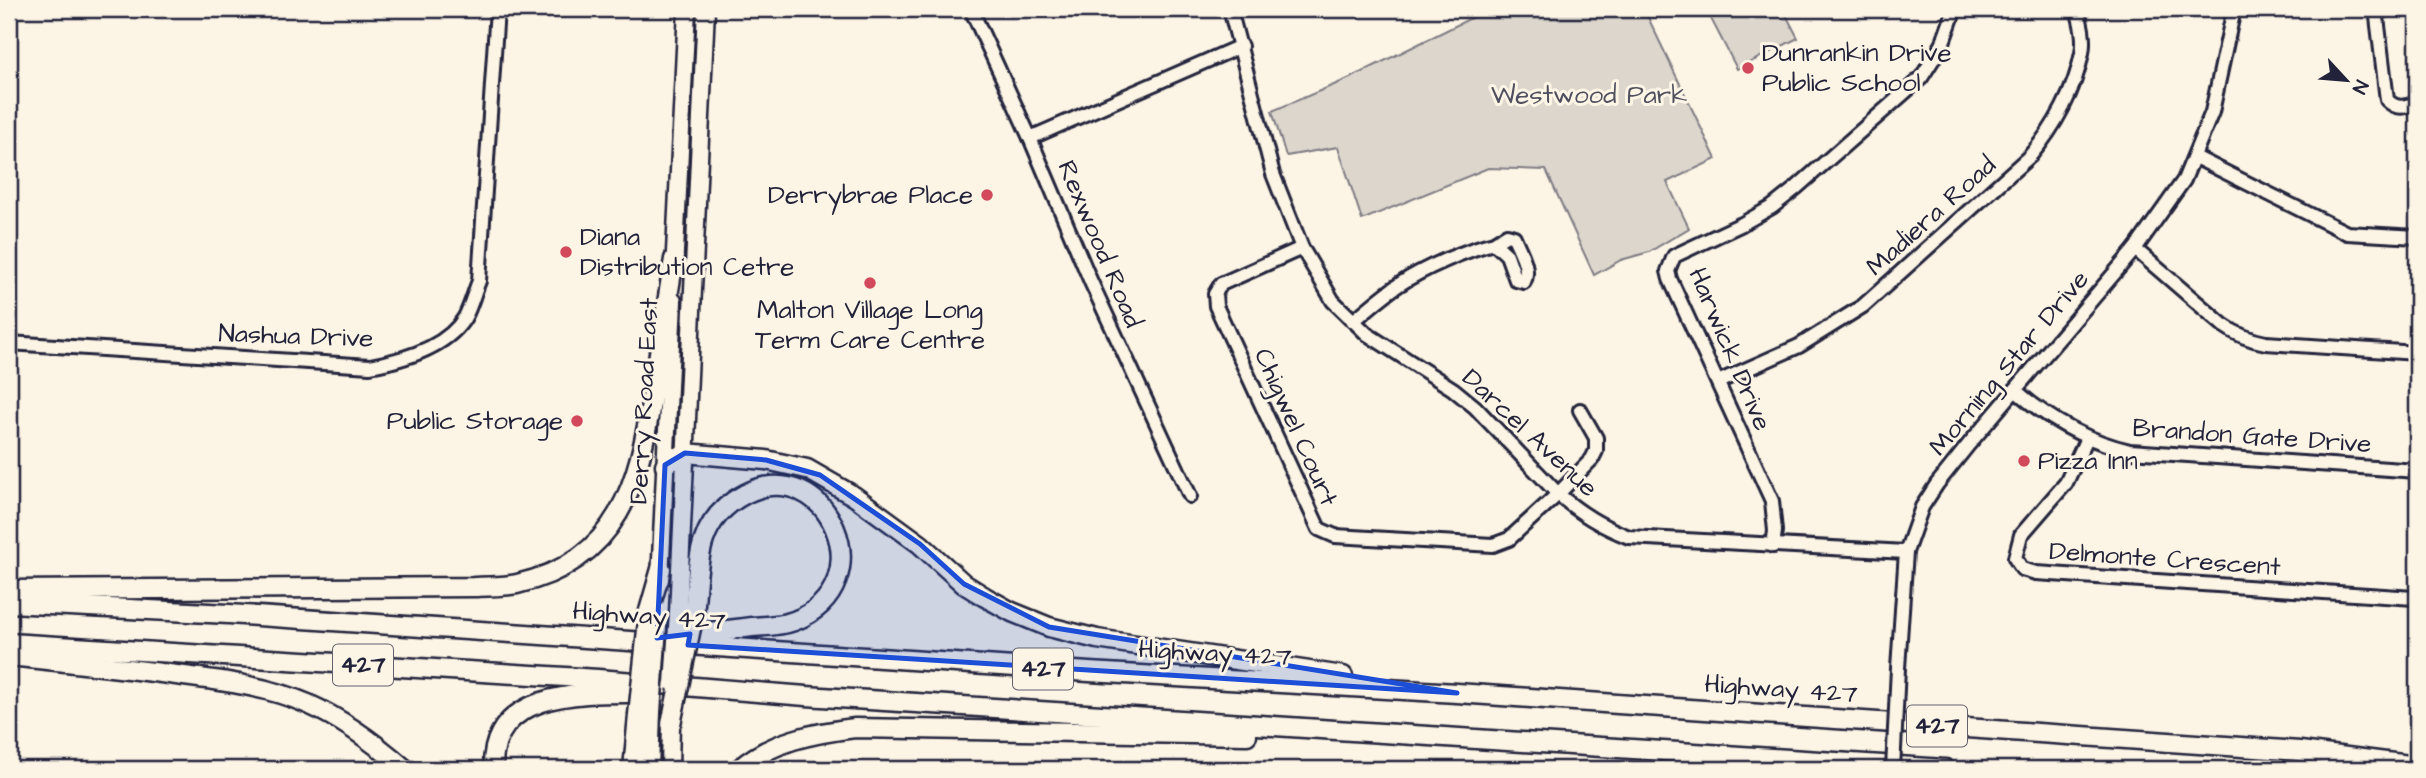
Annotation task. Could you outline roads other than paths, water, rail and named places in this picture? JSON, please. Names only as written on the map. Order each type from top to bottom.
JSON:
[{"type":"highway","points":[[9,590],[474,587],[514,584],[546,575],[571,563],[596,544],[611,526],[630,494],[647,432],[674,259]]},
{"type":"highway","points":[[665,465],[685,453],[766,460],[807,468],[854,496],[975,590],[1012,612],[1049,627],[1097,639],[1457,693]]},
{"type":"highway","points":[[629,641],[778,625],[795,620],[816,608],[831,594],[841,564],[842,548],[830,514],[816,500],[797,490],[765,487],[733,500],[715,517],[704,538],[686,614],[671,724]]},
{"type":"highway","points":[[633,769],[645,714],[660,569]]},
{"type":"highway","name":"Highway 427","points":[[9,603],[229,614],[1457,693],[2300,751],[2417,766]]},
{"type":"highway","name":"427","points":[[9,643],[1944,769]]},
{"type":"highway","points":[[9,656],[129,668],[271,691],[330,715],[360,733],[405,769]]},
{"type":"highway","points":[[493,769],[497,744],[503,731],[523,709],[541,702],[563,696],[597,693],[695,693],[716,688]]},
{"type":"highway","points":[[739,769],[753,757],[803,735],[855,728],[1311,736],[1368,732]]},
{"type":"main road","name":"Derry Road East","points":[[660,569],[672,365],[674,259],[687,9]]},
{"type":"main road","name":"Derry Road East","points":[[686,614],[685,453],[706,9]]},
{"type":"main road","points":[[645,714],[650,769]]},
{"type":"main road","points":[[670,769],[671,724]]},
{"type":"street","name":"Nashua Drive","points":[[9,343],[370,366],[403,359],[439,342],[464,319],[479,281],[497,9]]},
{"type":"street","name":"Rexwood Road","points":[[971,9],[1030,138],[1091,282],[1190,496]]},
{"type":"street","name":"Darcel Avenue","points":[[1230,9],[1273,174],[1302,248],[1334,301],[1388,350],[1453,389],[1475,407],[1558,494],[1597,524],[1629,537],[1906,552]]},
{"type":"street","name":"Harwick Drive","points":[[1773,546],[1775,531],[1772,501],[1668,271],[1674,256],[1742,224],[1772,206],[1921,78],[1942,45],[1955,9]]},
{"type":"street","name":"Madiera Road","points":[[1718,382],[1799,346],[1863,306],[2030,156],[2045,138],[2068,96],[2079,63],[2082,33],[2077,9]]},
{"type":"street","name":"Morning Star Drive","points":[[1893,769],[1906,552],[1915,524],[1928,497],[2167,207],[2195,157],[2218,88],[2234,9]]},
{"type":"street","points":[[2376,9],[2387,100],[2393,107],[2402,108],[2417,103]]},
{"type":"street","points":[[1030,138],[1241,46]]},
{"type":"street","points":[[2195,157],[2347,233],[2417,237]]},
{"type":"street","points":[[1353,321],[1407,280],[1481,246],[1494,243]]},
{"type":"street","name":"Chigwel Court","points":[[1302,248],[1221,285],[1215,294],[1216,306],[1319,529],[1335,536],[1493,545],[1509,539],[1558,494],[1596,451],[1596,438],[1580,410]]},
{"type":"street","points":[[2135,249],[2235,334],[2250,340],[2417,353]]},
{"type":"street","name":"Brandon Gate Drive","points":[[2015,390],[2063,426],[2087,438],[2120,449],[2149,454],[2417,471]]},
{"type":"street","name":"Delmonte Crescent","points":[[2087,438],[2066,483],[2021,535],[2015,558],[2022,569],[2036,573],[2414,598],[2417,596]]},
{"type":"place","name":"Dunrankin Drive Public School","points":[[1748,68]]},
{"type":"place","name":"Derrybrae Place","points":[[987,195]]},
{"type":"place","name":"Diana Distribution Cetre","points":[[566,252]]},
{"type":"place","name":"Malton Village Long Term Care Centre","points":[[870,283]]},
{"type":"place","name":"Public Storage","points":[[577,421]]},
{"type":"place","name":"Pizza Inn","points":[[2024,461]]},
{"type":"park label","name":"Westwood Park","points":[[1589,95]]}]
